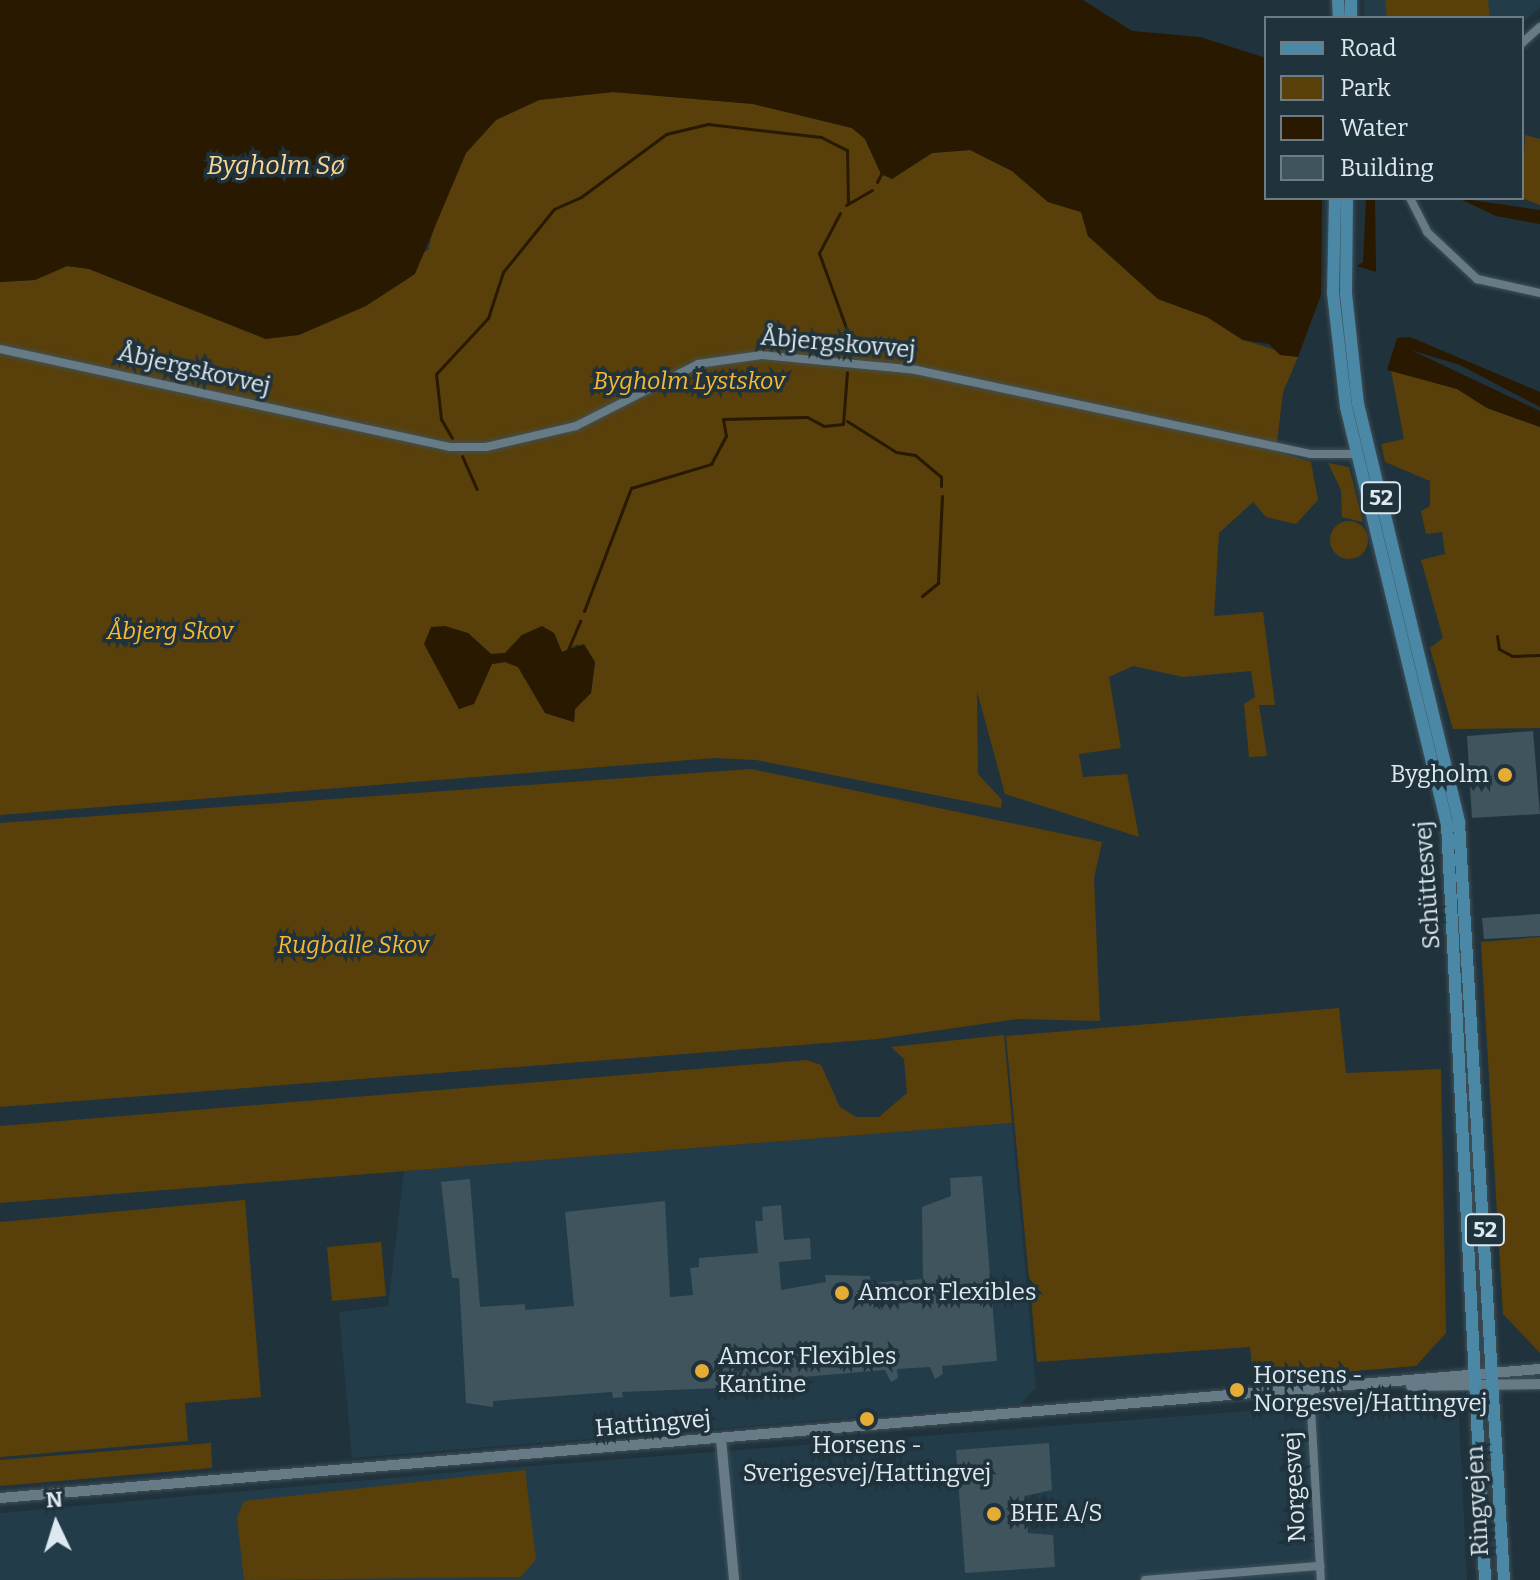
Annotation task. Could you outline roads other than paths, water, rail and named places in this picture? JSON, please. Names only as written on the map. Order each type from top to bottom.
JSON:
[{"type":"main road","name":"Schüttesvej","points":[[1335,200],[1335,309],[1356,454],[1447,824],[1473,1389]]},
{"type":"main road","name":"Schüttesvej","points":[[1347,200],[1346,294],[1358,404],[1459,823],[1493,1372]]},
{"type":"main road","name":"Ringvejen","points":[[1493,1372],[1504,1580]]},
{"type":"main road","name":"Ringvejen","points":[[1473,1389],[1485,1580]]},
{"type":"street","points":[[1524,41],[1540,27]]},
{"type":"street","points":[[1411,200],[1427,232],[1477,279],[1540,293]]},
{"type":"street","name":"Åbjergskovvej","points":[[0,349],[450,447],[486,447],[576,426],[690,367],[761,355],[916,370],[1310,454],[1356,454]]},
{"type":"street","name":"Hattingvej","points":[[0,1498],[1405,1385],[1472,1373],[1540,1369]]},
{"type":"street","name":"Hattingvej","points":[[1405,1385],[1473,1389],[1540,1384]]},
{"type":"street","name":"Norgesvej","points":[[1310,1392],[1321,1580]]},
{"type":"street","points":[[721,1439],[734,1580]]},
{"type":"street","points":[[1145,1580],[1320,1566]]},
{"type":"water","name":"Bygholm Sø","points":[[0,0],[1083,0],[1132,31],[1200,37],[1264,57],[1264,200],[1322,200],[1321,295],[1298,357],[1280,355],[1269,344],[1243,340],[1207,317],[1158,299],[1088,236],[1081,212],[1048,202],[1012,171],[970,150],[932,153],[892,179],[881,174],[865,139],[852,128],[753,104],[613,92],[539,100],[496,120],[466,153],[415,274],[366,306],[299,335],[266,339],[89,269],[67,266],[35,280],[0,282]]},
{"type":"water","points":[[1366,200],[1375,200],[1376,272],[1357,266],[1363,262]]},
{"type":"water","points":[[1462,200],[1540,210],[1540,224],[1496,216]]},
{"type":"water","points":[[1410,337],[1540,392],[1540,407],[1460,365],[1411,350],[1540,411],[1540,427],[1487,408],[1457,389],[1387,370],[1397,338]]},
{"type":"water","points":[[445,626],[468,633],[491,654],[505,653],[522,635],[542,626],[554,633],[562,652],[584,644],[595,662],[591,693],[575,709],[574,722],[545,713],[518,667],[505,662],[492,664],[474,704],[459,709],[424,644],[431,627]]},
{"type":"waterway","points":[[452,438],[441,419],[436,374],[488,318],[503,272],[554,209],[581,197],[666,134],[708,124],[821,137],[847,150],[848,202]]},
{"type":"waterway","points":[[877,182],[881,174]]},
{"type":"waterway","points":[[846,205],[872,190]]},
{"type":"waterway","points":[[840,213],[819,253],[848,333],[847,353]]},
{"type":"waterway","points":[[584,611],[631,488],[711,464],[726,436],[723,419],[807,417],[824,426],[843,424],[847,372]]},
{"type":"waterway","points":[[847,421],[896,452],[915,455],[941,477],[941,486]]},
{"type":"waterway","points":[[462,456],[477,489]]},
{"type":"waterway","points":[[922,596],[938,583],[942,496]]},
{"type":"waterway","points":[[567,652],[580,621]]},
{"type":"waterway","points":[[1497,636],[1499,649],[1512,656],[1540,655]]},
{"type":"place","name":"Bygholm","points":[[1505,775]]},
{"type":"place","name":"Amcor Flexibles","points":[[842,1293]]},
{"type":"place","name":"Amcor Flexibles Kantine","points":[[702,1371]]},
{"type":"place","name":"Horsens - Norgesvej/Hattingvej","points":[[1237,1390]]},
{"type":"place","name":"Horsens - Sverigesvej/Hattingvej","points":[[867,1419]]},
{"type":"place","name":"BHE A/S","points":[[994,1514]]},
{"type":"park label","name":"Bygholm Lystskov","points":[[689,382]]},
{"type":"park label","name":"Åbjerg Skov","points":[[170,632]]},
{"type":"park label","name":"Rugballe Skov","points":[[353,946]]}]
